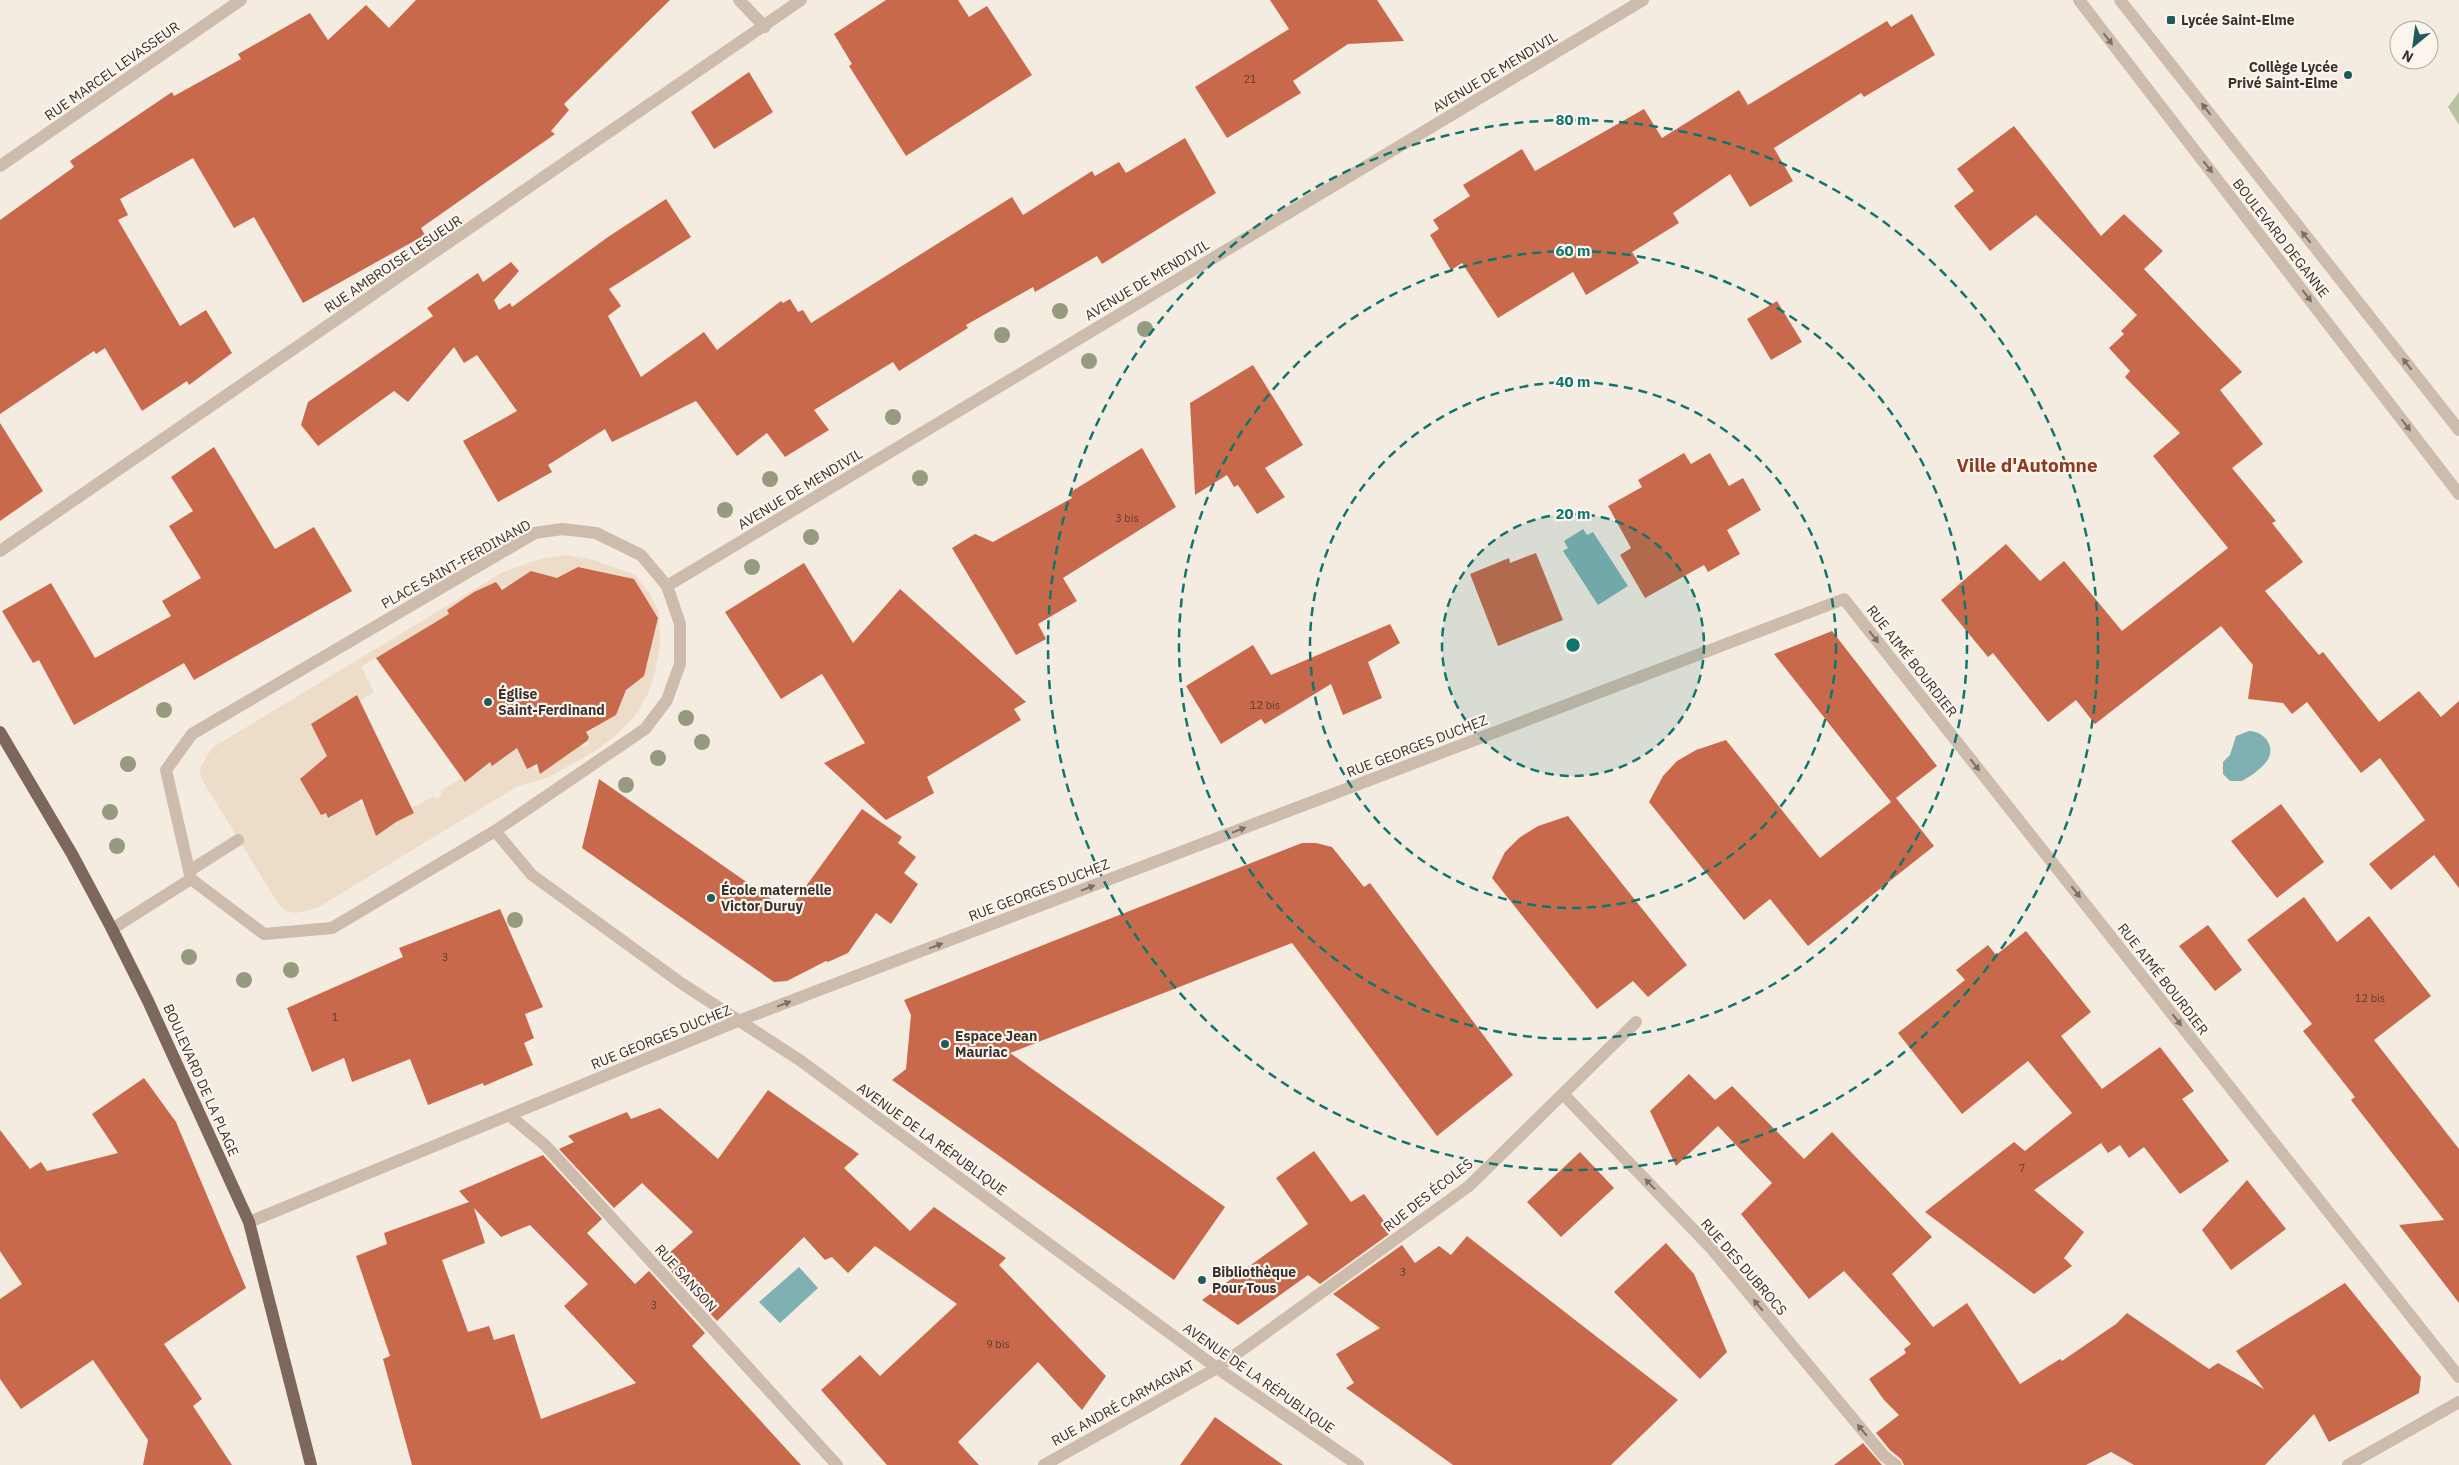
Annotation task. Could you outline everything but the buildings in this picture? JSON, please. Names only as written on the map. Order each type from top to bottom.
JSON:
[{"type":"main road","name":"BOULEVARD DE LA PLAGE","points":[[0,732],[72,854],[112,929],[148,1001],[249,1222],[311,1465]]},
{"type":"street","name":"RUE MARCEL LEVASSEUR","points":[[0,166],[241,0]]},
{"type":"street","points":[[738,0],[765,27]]},
{"type":"street","name":"RUE AMBROISE LESUEUR","points":[[0,551],[765,27],[801,0]]},
{"type":"street","name":"AVENUE DE MENDIVIL","points":[[667,586],[1643,0]]},
{"type":"street","name":"BOULEVARD DEGANNE","points":[[2079,0],[2459,494]]},
{"type":"street","name":"BOULEVARD DEGANNE","points":[[2120,0],[2459,430]]},
{"type":"street","name":"PLACE SAINT-FERDINAND","points":[[562,529],[596,533],[641,555],[667,586],[680,624],[680,664],[667,700],[645,729],[495,831],[332,928],[264,934],[190,875],[166,770],[192,734],[535,533],[562,529]]},
{"type":"street","name":"RUE GEORGES DUCHEZ","points":[[249,1222],[738,1021],[1844,599]]},
{"type":"street","name":"RUE AIMÉ BOURDIER","points":[[1844,599],[2459,1377]]},
{"type":"street","name":"AVENUE DE LA RÉPUBLIQUE","points":[[495,831],[532,875],[681,983],[801,1061],[1217,1368],[1358,1465]]},
{"type":"street","points":[[112,929],[238,840]]},
{"type":"street","name":"RUE DES ÉCOLES","points":[[1217,1368],[1469,1186],[1636,1022]]},
{"type":"street","name":"RUE DES DUBROCS","points":[[1563,1094],[1711,1248],[1884,1456],[1896,1465]]},
{"type":"street","name":"RUE SANSON","points":[[509,1115],[545,1145],[837,1465]]},
{"type":"street","name":"RUE ANDRÉ CARMAGNAT","points":[[1044,1465],[1217,1368]]},
{"type":"street","points":[[2348,1465],[2459,1402]]},
{"type":"green space","points":[[2459,92],[2459,125],[2448,107]]},
{"type":"shaded area","points":[[566,555],[594,560],[635,575],[650,594],[659,612],[660,647],[648,694],[634,717],[615,736],[595,751],[549,777],[518,786],[317,908],[296,913],[286,911],[279,905],[201,778],[200,768],[212,748],[503,572],[540,559]],"holes":[[[589,569],[634,579],[658,618],[612,692],[616,715],[590,730],[591,732],[587,734],[589,737],[586,739],[589,744],[583,748],[581,743],[543,765],[546,770],[540,774],[539,769],[535,771],[533,766],[527,769],[517,745],[492,766],[490,762],[468,774],[470,779],[466,782],[462,778],[440,791],[442,795],[440,797],[436,799],[434,796],[412,808],[414,813],[384,825],[358,801],[329,818],[303,776],[330,753],[343,704],[348,701],[351,706],[374,692],[361,667],[449,614],[447,610],[452,607],[492,589],[489,585],[493,583],[496,587],[499,586],[500,588],[504,585],[506,587],[531,571],[542,574],[550,586]]]},
{"type":"water","points":[[1583,529],[1587,535],[1593,532],[1628,586],[1598,605],[1563,551],[1568,548],[1564,541]]},
{"type":"water","points":[[2249,731],[2259,734],[2267,740],[2270,755],[2262,767],[2249,777],[2242,781],[2230,781],[2223,774],[2223,762],[2230,755],[2236,736]]},
{"type":"water","points":[[799,1267],[818,1288],[780,1323],[759,1302]]},
{"type":"place","name":"Lycée Saint-Elme","points":[[2171,20]]},
{"type":"place","name":"Collège Lycée Privé Saint-Elme","points":[[2348,75]]},
{"type":"place","name":"Église Saint-Ferdinand","points":[[488,702]]},
{"type":"place","name":"École maternelle Victor Duruy","points":[[711,898]]},
{"type":"place","name":"Espace Jean Mauriac","points":[[945,1044]]},
{"type":"place","name":"Bibliothèque Pour Tous","points":[[1202,1280]]},
{"type":"district","name":"Ville d'Automne","points":[[2027,465]]}]
